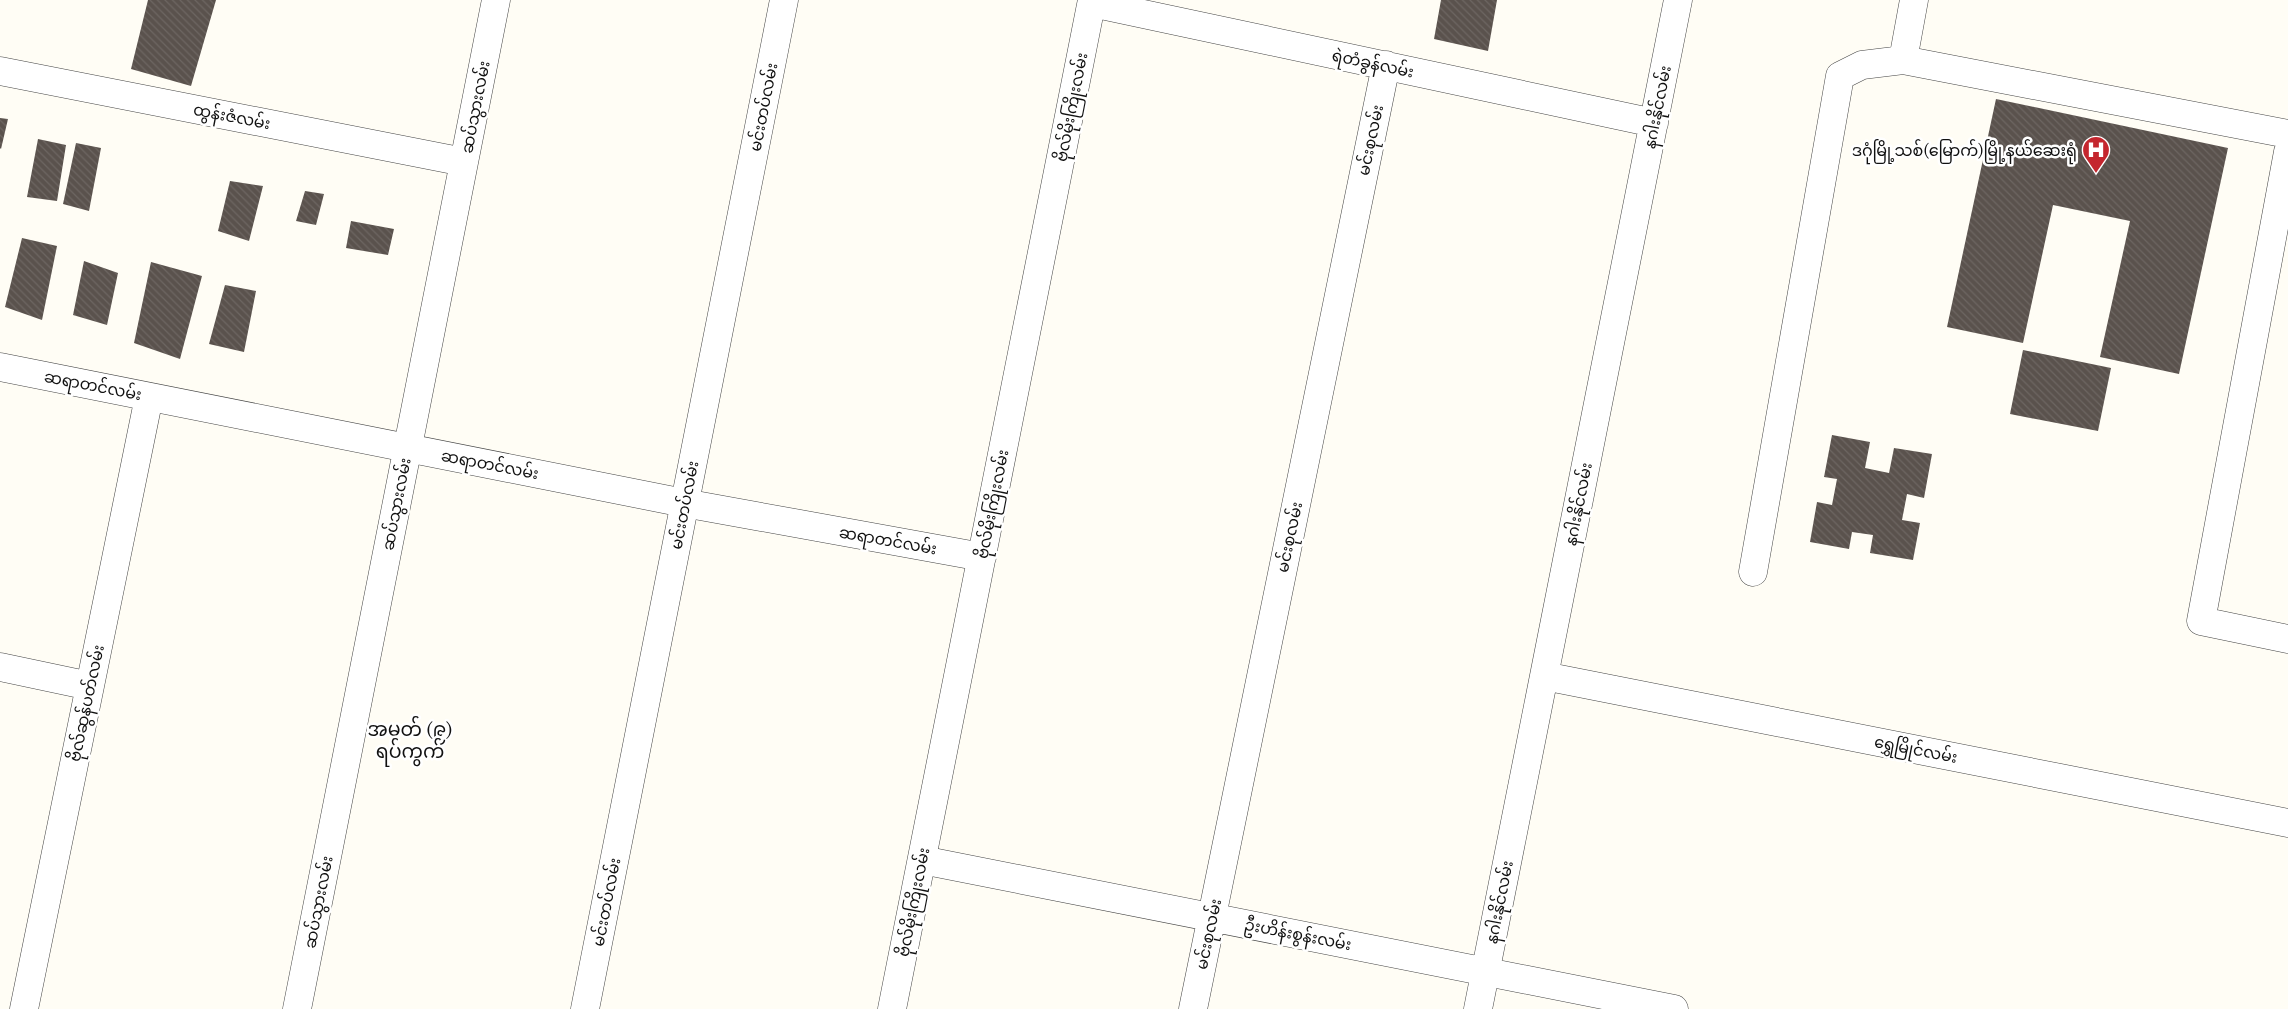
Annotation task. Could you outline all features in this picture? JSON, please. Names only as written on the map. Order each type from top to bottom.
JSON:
[{"type":"street","name":"ဆပ်သွားလမ်း","points":[[297,1009],[496,0]]},
{"type":"street","name":"မင်းတပ်လမ်း","points":[[585,1009],[784,0]]},
{"type":"street","name":"နဂါးနိုင်လမ်း","points":[[1478,1009],[1678,0]]},
{"type":"street","points":[[1903,60],[1914,0]]},
{"type":"street","name":"ရဲတံခွန်လမ်း","points":[[1092,1],[1654,123]]},
{"type":"street","name":"ဗိုလ်မိုးကြိုးလမ်း","points":[[892,1009],[1092,1]]},
{"type":"street","points":[[1752,572],[1840,76],[1862,64],[1903,60],[2288,134]]},
{"type":"street","name":"မင်းစုလမ်း","points":[[1193,1009],[1386,65]]},
{"type":"street","name":"ထွန်းဇံလမ်း","points":[[0,71],[464,162]]},
{"type":"street","points":[[2288,152],[2201,621],[2288,639]]},
{"type":"street","name":"ဆရာတင်လမ်း","points":[[0,367],[684,503],[982,557]]},
{"type":"street","name":"ဗိုလ်ဆွန်ပတ်လမ်း","points":[[24,1009],[149,396]]},
{"type":"street","points":[[0,667],[90,686]]},
{"type":"street","name":"ရွှေမြိုင်လမ်း","points":[[1544,676],[2288,823]]},
{"type":"street","name":"ဦးဟိန်းစွန်းလမ်း","points":[[922,860],[1674,1009]]},
{"type":"building","points":[[148,0],[216,0],[191,86],[131,69]]},
{"type":"building","points":[[1441,0],[1497,0],[1488,51],[1434,39]]},
{"type":"building","points":[[1996,99],[2228,148],[2179,374],[2100,357],[2130,221],[2053,205],[2023,343],[1947,327]]},
{"type":"building","points":[[0,118],[8,119],[1,149],[0,148]]},
{"type":"building","points":[[38,139],[66,145],[57,201],[27,197]]},
{"type":"building","points":[[76,143],[101,148],[89,211],[63,204]]},
{"type":"building","points":[[230,181],[263,186],[249,241],[218,231]]},
{"type":"building","points":[[305,191],[324,194],[316,225],[296,221]]},
{"type":"building","points":[[351,221],[394,229],[388,255],[346,248]]},
{"type":"building","points":[[22,238],[57,246],[42,320],[5,307]]},
{"type":"building","points":[[84,261],[118,273],[107,325],[73,315]]},
{"type":"building","points":[[151,262],[202,276],[180,359],[134,343]]},
{"type":"building","points":[[225,285],[256,291],[244,352],[209,344]]},
{"type":"building","points":[[2023,350],[2111,368],[2098,431],[2010,414]]},
{"type":"building","points":[[1832,435],[1870,442],[1865,468],[1889,473],[1894,448],[1932,454],[1924,498],[1907,494],[1902,520],[1920,523],[1913,560],[1870,553],[1873,535],[1852,532],[1849,549],[1810,542],[1817,502],[1832,505],[1837,479],[1824,477]]},
{"type":"place","name":"ဒဂုံမြို့သစ်(မြောက်)မြို့နယ်ဆေးရုံ","points":[[2096,174]]},
{"type":"district","name":"အမှတ် (၉) ရပ်ကွက်","points":[[410,740]]}]
